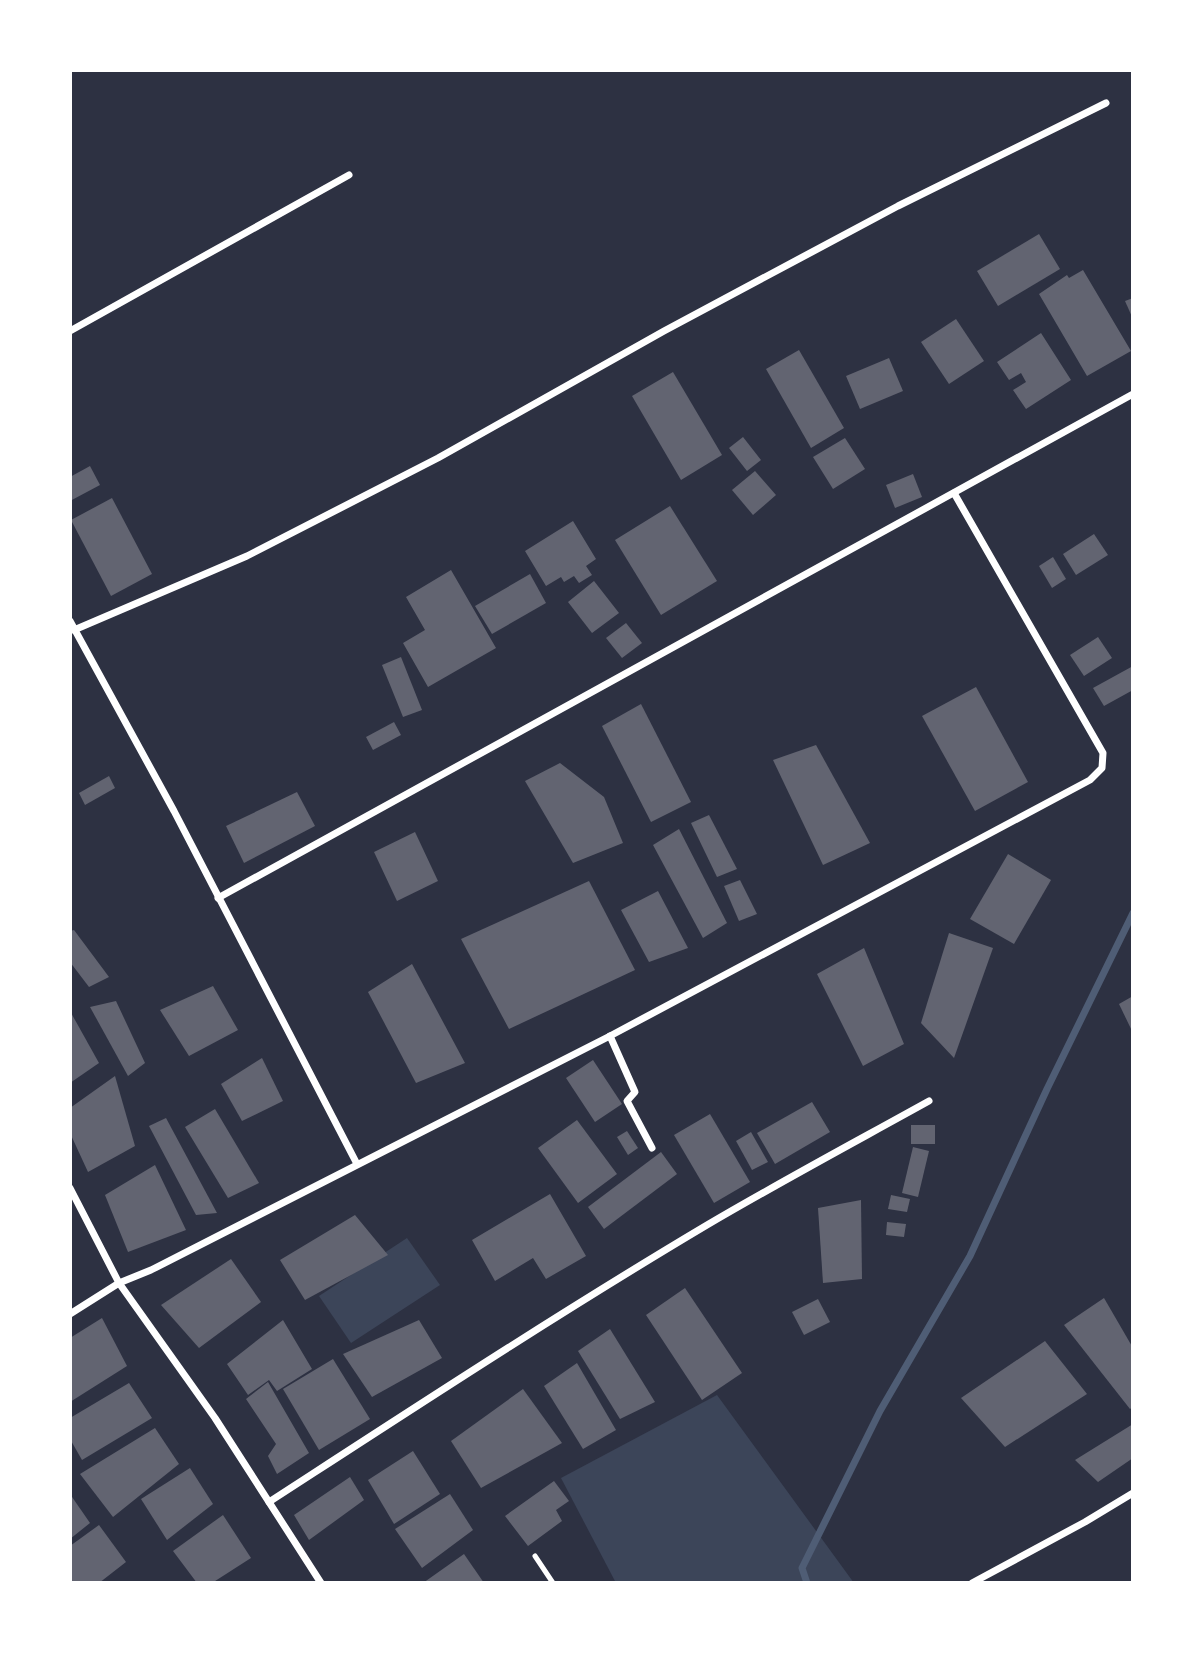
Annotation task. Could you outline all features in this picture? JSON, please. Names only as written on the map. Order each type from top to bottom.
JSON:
[{"type":"street","points":[[74,630],[247,556],[438,458],[664,331],[886,213],[1106,103]]},
{"type":"street","points":[[70,331],[349,175]]},
{"type":"street","points":[[218,898],[1133,394]]},
{"type":"street","points":[[70,1314],[119,1283],[151,1270],[610,1035],[1090,780],[1102,768],[1102,753],[954,493]]},
{"type":"street","points":[[70,621],[174,811],[357,1164]]},
{"type":"street","points":[[610,1035],[635,1092],[627,1101],[652,1148]]},
{"type":"street","points":[[269,1502],[503,1350],[707,1225],[929,1101]]},
{"type":"street","points":[[70,1188],[119,1283],[215,1418],[321,1583]]},
{"type":"street","points":[[972,1583],[1133,1493]]},
{"type":"lane","points":[[536,1556],[553,1583]]},
{"type":"shaded area","points":[[407,1238],[440,1285],[351,1343],[319,1296]]},
{"type":"shaded area","points":[[717,1395],[854,1583],[616,1583],[561,1478]]},
{"type":"building","points":[[1039,234],[1060,269],[998,306],[977,271]]},
{"type":"building","points":[[1083,270],[1131,351],[1087,376],[1039,294],[1067,275],[1069,278]]},
{"type":"building","points":[[1133,298],[1133,319],[1125,301]]},
{"type":"building","points":[[956,319],[984,361],[949,384],[921,342]]},
{"type":"building","points":[[1041,333],[1071,380],[1026,409],[1013,390],[1026,382],[1021,373],[1009,380],[997,362]]},
{"type":"building","points":[[799,350],[844,428],[811,448],[766,369]]},
{"type":"building","points":[[889,358],[903,391],[860,409],[846,376]]},
{"type":"building","points":[[673,372],[722,455],[681,480],[632,396]]},
{"type":"building","points":[[743,437],[761,460],[747,471],[729,448]]},
{"type":"building","points":[[845,438],[865,469],[833,489],[813,457]]},
{"type":"building","points":[[90,466],[100,485],[70,501],[70,477]]},
{"type":"building","points":[[755,471],[776,495],[753,515],[732,490]]},
{"type":"building","points":[[913,474],[922,497],[895,508],[886,485]]},
{"type":"building","points":[[112,498],[152,574],[111,596],[71,520]]},
{"type":"building","points":[[670,506],[717,581],[661,615],[615,540]]},
{"type":"building","points":[[573,521],[596,559],[586,566],[592,575],[579,583],[574,576],[564,582],[561,577],[546,586],[525,551]]},
{"type":"building","points":[[1094,534],[1108,555],[1076,575],[1063,554]]},
{"type":"building","points":[[1053,557],[1066,579],[1052,588],[1039,566]]},
{"type":"building","points":[[451,570],[496,648],[428,687],[403,643],[425,630],[406,597]]},
{"type":"building","points":[[530,574],[546,603],[492,634],[475,606]]},
{"type":"building","points":[[594,581],[619,613],[592,633],[568,602]]},
{"type":"building","points":[[626,623],[642,643],[622,658],[606,638]]},
{"type":"building","points":[[1098,637],[1112,658],[1084,676],[1070,655]]},
{"type":"building","points":[[401,657],[422,710],[403,717],[382,665]]},
{"type":"building","points":[[1133,666],[1133,690],[1104,706],[1093,688]]},
{"type":"building","points":[[976,687],[1028,782],[975,811],[922,716]]},
{"type":"building","points":[[641,704],[691,802],[651,822],[602,726]]},
{"type":"building","points":[[394,722],[401,735],[373,750],[366,737]]},
{"type":"building","points":[[816,745],[870,843],[823,865],[773,760]]},
{"type":"building","points":[[560,763],[604,797],[623,843],[573,863],[525,781]]},
{"type":"building","points":[[109,776],[115,788],[85,805],[79,793]]},
{"type":"building","points":[[297,792],[315,826],[244,863],[226,826]]},
{"type":"building","points":[[709,815],[737,869],[717,877],[691,823]]},
{"type":"building","points":[[679,829],[727,923],[703,938],[653,845]]},
{"type":"building","points":[[415,832],[438,881],[397,901],[374,852]]},
{"type":"building","points":[[1008,854],[1051,880],[1014,944],[970,919]]},
{"type":"building","points":[[740,880],[757,914],[739,921],[724,886]]},
{"type":"building","points":[[589,881],[635,970],[509,1029],[461,939]]},
{"type":"building","points":[[658,891],[688,948],[649,962],[621,910]]},
{"type":"building","points":[[74,930],[109,977],[89,987],[70,962],[70,931]]},
{"type":"building","points":[[949,933],[993,948],[954,1058],[921,1023]]},
{"type":"building","points":[[864,948],[904,1044],[863,1066],[817,974]]},
{"type":"building","points":[[412,964],[465,1063],[416,1083],[368,992]]},
{"type":"building","points":[[213,986],[238,1030],[189,1056],[160,1010]]},
{"type":"building","points":[[1133,996],[1133,1033],[1119,1004]]},
{"type":"building","points":[[116,1001],[145,1063],[128,1076],[90,1007]]},
{"type":"building","points":[[70,1011],[99,1063],[70,1083]]},
{"type":"building","points":[[262,1058],[283,1101],[242,1121],[221,1084]]},
{"type":"building","points":[[593,1060],[622,1104],[595,1122],[566,1078]]},
{"type":"building","points":[[115,1076],[135,1146],[88,1172],[70,1133],[70,1108]]},
{"type":"building","points":[[812,1102],[830,1132],[775,1164],[757,1133]]},
{"type":"building","points":[[215,1109],[259,1183],[228,1198],[185,1127]]},
{"type":"building","points":[[710,1114],[750,1182],[714,1203],[674,1135]]},
{"type":"building","points":[[166,1118],[217,1213],[196,1215],[149,1126]]},
{"type":"building","points":[[577,1120],[617,1174],[578,1203],[538,1148]]},
{"type":"building","points":[[911,1125],[935,1125],[935,1144],[911,1144]]},
{"type":"building","points":[[627,1131],[638,1148],[628,1155],[617,1137]]},
{"type":"building","points":[[751,1132],[768,1162],[752,1170],[736,1141]]},
{"type":"building","points":[[913,1147],[929,1151],[918,1197],[902,1193]]},
{"type":"building","points":[[661,1152],[677,1174],[604,1229],[588,1207]]},
{"type":"building","points":[[155,1165],[186,1230],[128,1252],[105,1195]]},
{"type":"building","points":[[550,1194],[586,1256],[546,1279],[533,1258],[495,1281],[472,1240]]},
{"type":"building","points":[[891,1195],[910,1199],[907,1212],[888,1209]]},
{"type":"building","points":[[861,1200],[862,1279],[823,1283],[818,1208]]},
{"type":"building","points":[[355,1215],[388,1255],[305,1300],[280,1260]]},
{"type":"building","points":[[887,1222],[906,1224],[904,1237],[886,1235]]},
{"type":"building","points":[[231,1259],[261,1302],[199,1348],[161,1305]]},
{"type":"building","points":[[685,1288],[742,1373],[702,1400],[646,1315]]},
{"type":"building","points":[[1104,1298],[1133,1348],[1133,1407],[1130,1409],[1064,1325]]},
{"type":"building","points":[[818,1299],[830,1322],[804,1335],[792,1312]]},
{"type":"building","points":[[102,1318],[127,1366],[70,1402],[70,1338]]},
{"type":"building","points":[[283,1320],[312,1369],[277,1391],[269,1380],[248,1395],[227,1364]]},
{"type":"building","points":[[419,1320],[442,1358],[372,1397],[343,1354]]},
{"type":"building","points":[[610,1329],[655,1402],[620,1419],[578,1351]]},
{"type":"building","points":[[1045,1341],[1087,1394],[1005,1447],[961,1398]]},
{"type":"building","points":[[333,1359],[370,1419],[319,1450],[283,1389]]},
{"type":"building","points":[[577,1363],[616,1430],[583,1449],[544,1386]]},
{"type":"building","points":[[268,1382],[309,1453],[277,1474],[268,1456],[276,1444],[246,1399]]},
{"type":"building","points":[[129,1383],[152,1418],[82,1460],[70,1439],[70,1418]]},
{"type":"building","points":[[523,1389],[562,1443],[481,1488],[451,1441]]},
{"type":"building","points":[[1133,1424],[1133,1458],[1098,1482],[1075,1460]]},
{"type":"building","points":[[155,1428],[179,1464],[113,1517],[80,1474]]},
{"type":"building","points":[[413,1451],[440,1494],[394,1524],[368,1480]]},
{"type":"building","points":[[190,1468],[213,1504],[167,1540],[141,1499]]},
{"type":"building","points":[[350,1477],[364,1500],[309,1540],[294,1515]]},
{"type":"building","points":[[554,1481],[569,1501],[556,1510],[562,1521],[528,1546],[505,1516]]},
{"type":"building","points":[[70,1494],[90,1523],[70,1539]]},
{"type":"building","points":[[450,1494],[473,1530],[422,1568],[395,1529]]},
{"type":"building","points":[[223,1515],[251,1558],[212,1583],[197,1583],[173,1551]]},
{"type":"building","points":[[99,1525],[126,1562],[99,1583],[70,1583],[70,1546]]},
{"type":"building","points":[[464,1554],[484,1583],[423,1583]]},
{"type":"waterway","points":[[807,1583],[802,1568],[880,1411],[970,1256],[1047,1089],[1133,913]]}]
